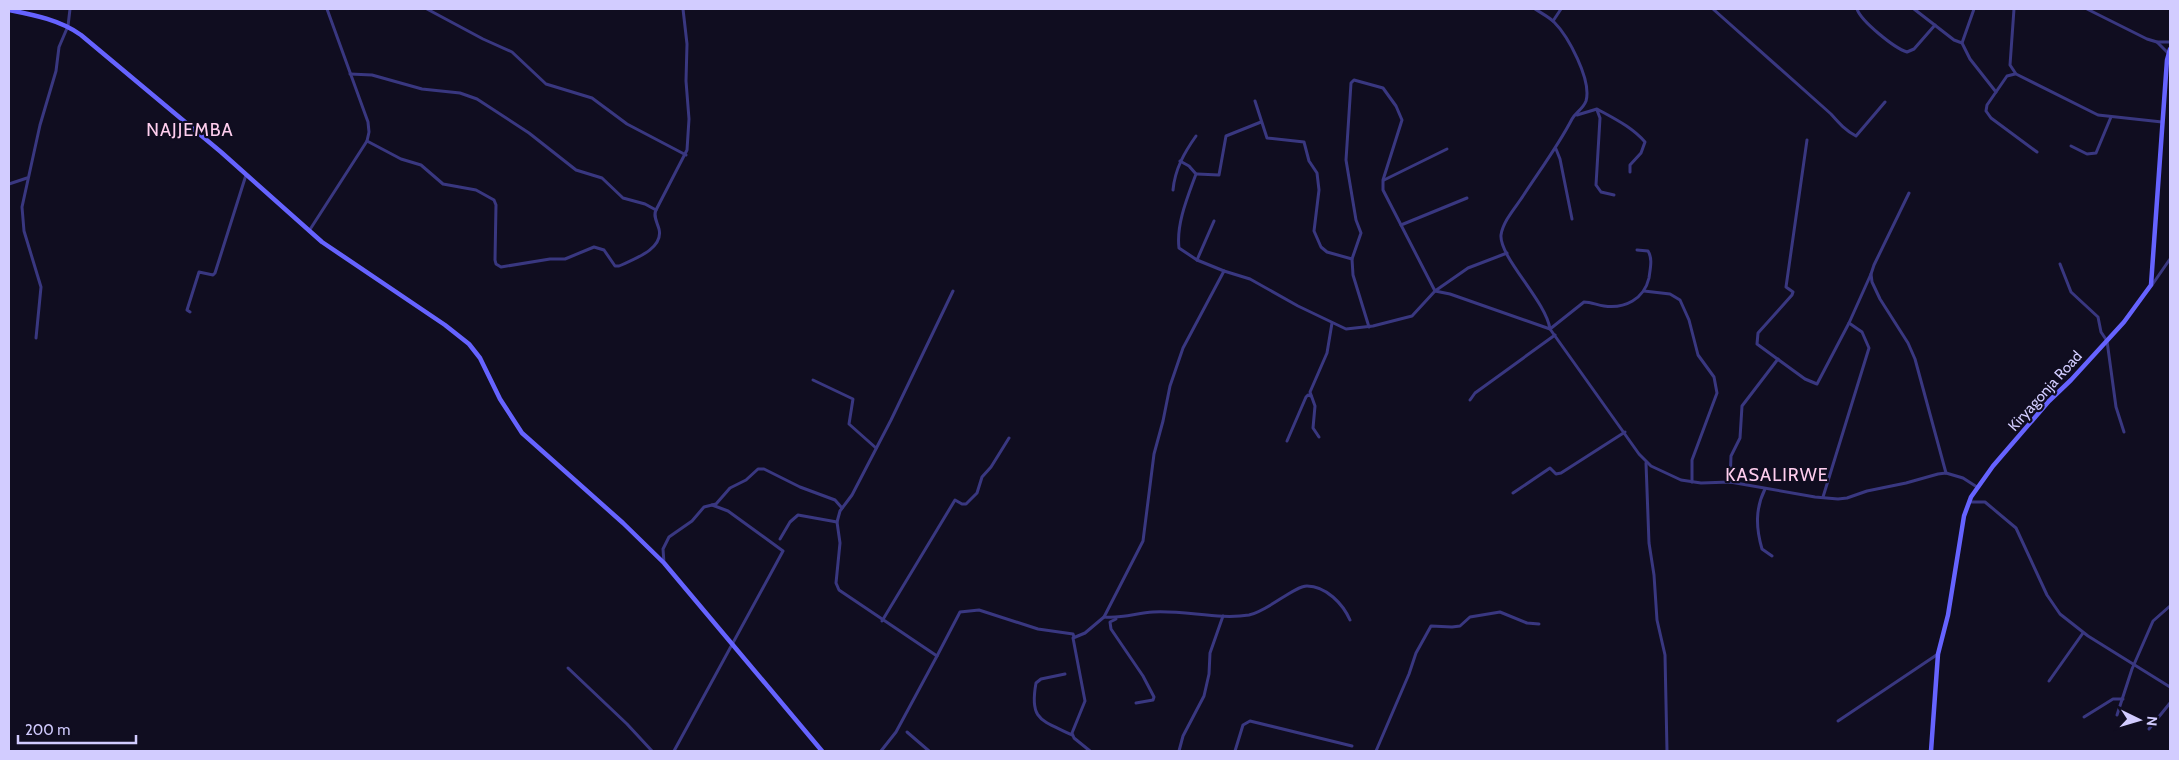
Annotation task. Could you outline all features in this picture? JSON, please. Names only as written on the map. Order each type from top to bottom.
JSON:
[{"type":"street","points":[[36,338],[41,287],[22,217],[27,178],[56,71],[59,47],[68,26],[70,9]]},
{"type":"street","points":[[309,231],[367,141],[369,132],[368,122],[327,9]]},
{"type":"street","points":[[427,9],[512,52],[546,84],[592,98],[628,124],[686,155]]},
{"type":"street","points":[[367,141],[401,159],[420,165],[443,184],[476,190],[494,200],[496,205],[496,262],[501,267],[550,259],[565,259],[594,247],[604,250],[615,266],[619,266],[657,244],[660,235],[654,215],[686,155],[689,120],[686,81],[687,44],[683,9]]},
{"type":"street","points":[[1535,9],[1553,21],[1575,55],[1585,80],[1586,99],[1580,112],[1574,116],[1556,149],[1506,222],[1501,240],[1507,253],[1547,316],[1550,329],[1646,462],[1681,480],[1692,482],[1730,482],[1823,497],[1847,498],[1927,476],[1946,473],[1963,478],[1977,487]]},
{"type":"street","points":[[1553,21],[1561,9]]},
{"type":"street","points":[[1713,9],[1830,114],[1844,129],[1852,134],[1856,136],[1885,102]]},
{"type":"street","points":[[1857,9],[1862,18],[1895,45],[1907,52],[1914,49],[1935,25]]},
{"type":"street","points":[[1914,9],[1954,40],[1962,43],[1970,59],[1996,92]]},
{"type":"street","points":[[1962,43],[1974,9]]},
{"type":"street","points":[[2013,9],[2010,65],[2016,74],[2098,115],[2162,122]]},
{"type":"street","points":[[2086,9],[2157,42],[2169,51],[2162,122],[2151,285]]},
{"type":"street","points":[[11,10],[68,26],[101,51],[339,255],[445,325],[469,344],[480,358],[500,399],[522,433],[623,522],[664,563],[822,751]]},
{"type":"street","points":[[2157,42],[2170,42]]},
{"type":"street","points":[[350,74],[372,76],[422,89],[460,93],[477,99],[529,133],[576,170],[602,178],[622,198],[645,204],[656,210]]},
{"type":"street","points":[[2016,74],[2007,76],[1986,108],[1987,114],[2037,152]]},
{"type":"street","points":[[1369,327],[1353,275],[1352,259],[1361,233],[1356,220],[1346,160],[1351,83],[1354,80],[1383,88],[1396,106],[1402,120],[1383,180],[1382,190],[1402,224],[1434,291]]},
{"type":"street","points":[[1255,101],[1267,138],[1304,142],[1309,161],[1317,173],[1319,190],[1314,231],[1321,247],[1327,252],[1352,259]]},
{"type":"street","points":[[1574,116],[1597,109],[1626,124],[1645,142],[1641,153],[1630,165],[1630,172]]},
{"type":"street","points":[[1597,109],[1600,118],[1596,185],[1600,192],[1614,195]]},
{"type":"street","points":[[2071,146],[2087,154],[2096,154],[2111,117]]},
{"type":"street","points":[[1180,161],[1189,166],[1196,174],[1218,175],[1226,136],[1261,122]]},
{"type":"street","points":[[1173,190],[1174,176],[1180,161],[1196,136]]},
{"type":"street","points":[[1807,140],[1786,286],[1793,292],[1758,333],[1757,344],[1806,379],[1817,384],[1872,274]]},
{"type":"street","points":[[1383,180],[1447,149]]},
{"type":"street","points":[[1556,149],[1560,159],[1572,219]]},
{"type":"street","points":[[1196,174],[1188,196],[1178,241],[1179,248],[1197,260],[1250,279],[1298,306],[1346,329],[1369,327],[1412,316],[1434,291],[1468,268],[1507,253]]},
{"type":"street","points":[[190,312],[187,310],[199,272],[213,275],[215,273],[246,175]]},
{"type":"street","points":[[9,184],[27,178]]},
{"type":"street","points":[[1909,193],[1874,265],[1872,282],[1916,359],[1946,473]]},
{"type":"street","points":[[1402,224],[1467,198]]},
{"type":"street","points":[[1197,260],[1214,222]]},
{"type":"street","points":[[1550,329],[1584,302],[1604,306],[1622,305],[1641,295],[1647,284],[1651,256],[1648,251],[1637,250]]},
{"type":"street","points":[[2151,285],[2170,259]]},
{"type":"street","points":[[2060,264],[2071,292],[2098,317],[2102,332],[2107,341],[2116,407],[2124,432]]},
{"type":"street","points":[[881,751],[896,732],[960,612],[979,610],[1038,630],[1073,634],[1074,636],[1085,633],[1104,617],[1143,541],[1154,454],[1177,364],[1224,271]]},
{"type":"street","name":"Kiryagonja Road","points":[[1931,751],[1938,654],[1948,615],[1964,516],[1969,502],[1977,487],[2049,401],[2107,341],[2151,285]]},
{"type":"street","points":[[937,656],[882,621],[839,590],[837,586],[837,562],[840,543],[837,522],[842,508],[852,495],[916,370],[953,291]]},
{"type":"street","points":[[1434,291],[1450,294],[1550,329]]},
{"type":"street","points":[[1644,291],[1670,294],[1680,300],[1689,320],[1698,355],[1714,378],[1717,392],[1692,460],[1692,482]]},
{"type":"street","points":[[1318,437],[1313,428],[1315,406],[1311,396],[1312,384],[1327,353],[1332,322]]},
{"type":"street","points":[[1823,497],[1869,348],[1862,332],[1849,323]]},
{"type":"street","points":[[1470,400],[1475,393],[1555,335]]},
{"type":"street","points":[[1730,482],[1731,456],[1740,438],[1742,406],[1763,376],[1778,359]]},
{"type":"street","points":[[813,380],[853,399],[849,424],[876,448]]},
{"type":"street","points":[[1287,441],[1306,397],[1308,395],[1311,396]]},
{"type":"street","points":[[1513,494],[1550,468],[1556,474],[1562,473],[1625,432]]},
{"type":"street","points":[[882,621],[955,500],[966,504],[977,493],[982,477],[992,467],[1009,438]]},
{"type":"street","points":[[1646,462],[1649,542],[1652,551],[1657,620],[1665,655],[1667,751]]},
{"type":"street","points":[[664,563],[663,550],[669,537],[692,521],[704,507],[720,501],[730,488],[746,480],[761,468],[800,487],[835,500],[842,508]]},
{"type":"street","points":[[1766,489],[1758,509],[1758,534],[1762,549],[1772,556]]},
{"type":"street","points":[[1969,502],[1985,502],[2016,528],[2036,572],[2057,610],[2083,633],[2170,687]]},
{"type":"street","points":[[674,751],[783,551],[728,511],[712,505]]},
{"type":"street","points":[[780,539],[790,522],[798,515],[837,522]]},
{"type":"street","points":[[1104,617],[1116,618],[1153,612],[1223,616],[1249,615],[1260,612],[1299,588],[1307,586],[1320,589],[1333,597],[1346,610],[1350,620]]},
{"type":"street","points":[[2117,715],[2138,651],[2152,621],[2170,606]]},
{"type":"street","points":[[1376,751],[1410,674],[1416,653],[1431,626],[1452,628],[1460,626],[1470,617],[1500,612],[1527,623],[1539,624]]},
{"type":"street","points":[[1179,751],[1184,736],[1204,696],[1209,674],[1210,653],[1223,616]]},
{"type":"street","points":[[1116,618],[1110,622],[1111,629],[1143,676],[1154,697],[1153,700],[1136,703]]},
{"type":"street","points":[[2049,681],[2083,633]]},
{"type":"street","points":[[1072,736],[1085,701],[1074,648],[1074,636]]},
{"type":"street","points":[[1838,721],[1938,654]]},
{"type":"street","points":[[568,668],[627,724],[652,751]]},
{"type":"street","points":[[1065,674],[1041,679],[1036,683],[1034,707],[1037,715],[1042,720],[1072,736],[1090,751]]},
{"type":"street","points":[[2084,717],[2113,699],[2123,699]]},
{"type":"street","points":[[2149,729],[2170,703]]},
{"type":"street","points":[[1234,751],[1242,727],[1250,720],[1342,745],[1352,746]]},
{"type":"street","points":[[907,732],[929,751]]},
{"type":"district","name":"NAJJEMBA","points":[[190,130]]},
{"type":"district","name":"KASALIRWE","points":[[1777,475]]}]
